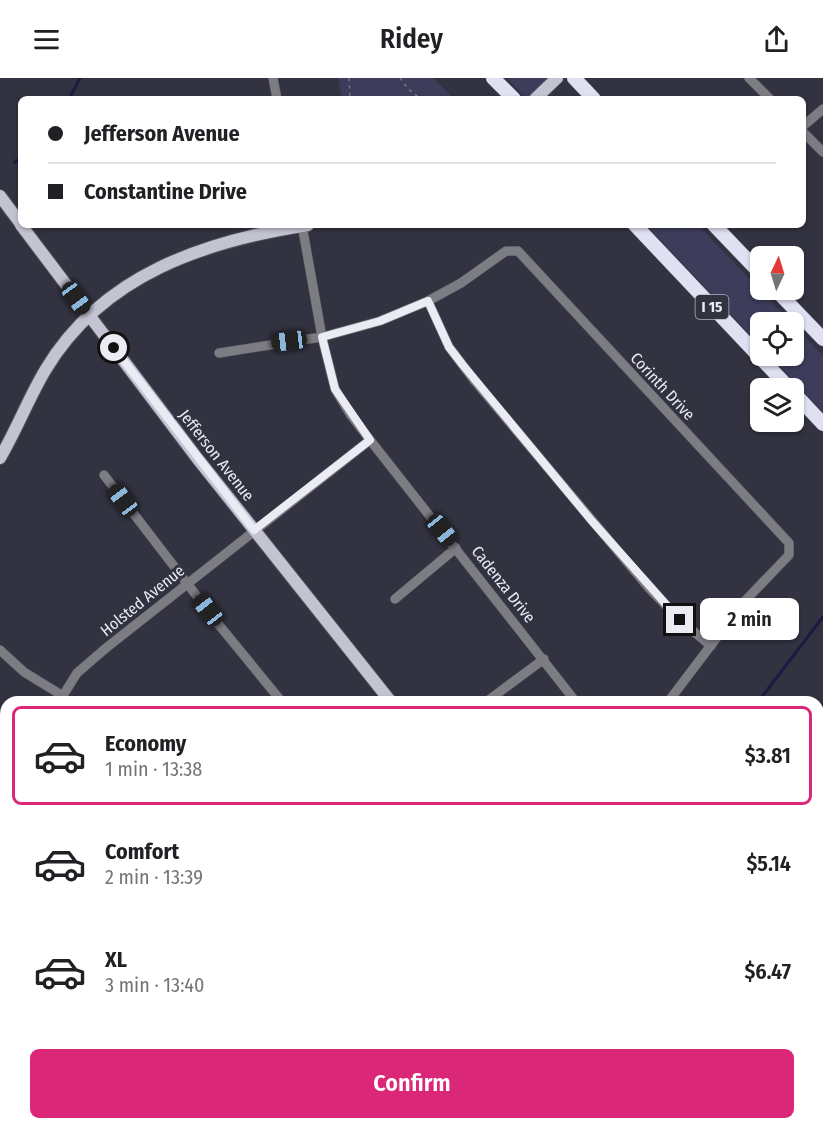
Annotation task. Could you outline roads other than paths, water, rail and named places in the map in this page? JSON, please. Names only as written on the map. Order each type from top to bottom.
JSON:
[{"type":"highway","points":[[494,78],[511,96]]},
{"type":"highway","points":[[574,78],[591,96]]},
{"type":"highway","name":"I 15","points":[[638,228],[780,378]]},
{"type":"highway","points":[[717,228],[750,263]]},
{"type":"highway","points":[[786,300],[823,339]]},
{"type":"highway","points":[[804,404],[823,424]]},
{"type":"main road","points":[[538,96],[557,78]]},
{"type":"main road","name":"Jefferson Avenue","points":[[0,196],[18,221]]},
{"type":"main road","name":"Jefferson Avenue","points":[[23,228],[254,530],[386,696]]},
{"type":"main road","points":[[0,458],[46,369],[66,340],[121,289],[163,265],[207,247],[287,228]]},
{"type":"street","points":[[273,78],[276,96]]},
{"type":"street","points":[[749,78],[767,96]]},
{"type":"street","points":[[806,125],[823,109]]},
{"type":"street","points":[[806,133],[823,152]]},
{"type":"street","name":"Cadenza Drive","points":[[304,228],[322,337],[335,389],[370,440],[572,696]]},
{"type":"street","name":"Corinth Drive","points":[[428,301],[461,283],[506,251],[518,251],[789,543],[789,555],[743,603],[673,696]]},
{"type":"street","points":[[219,353],[322,337],[380,321],[428,301],[449,347],[482,389],[649,588],[680,620],[711,646]]},
{"type":"street","name":"Holsted Avenue","points":[[63,696],[77,673],[186,582],[370,440]]},
{"type":"street","points":[[104,475],[277,696]]},
{"type":"street","points":[[395,599],[456,548]]},
{"type":"street","points":[[0,650],[24,672],[57,696]]},
{"type":"street","points":[[494,696],[544,659]]},
{"type":"waterway","points":[[71,96],[80,78]]},
{"type":"waterway","points":[[763,696],[823,617]]}]
